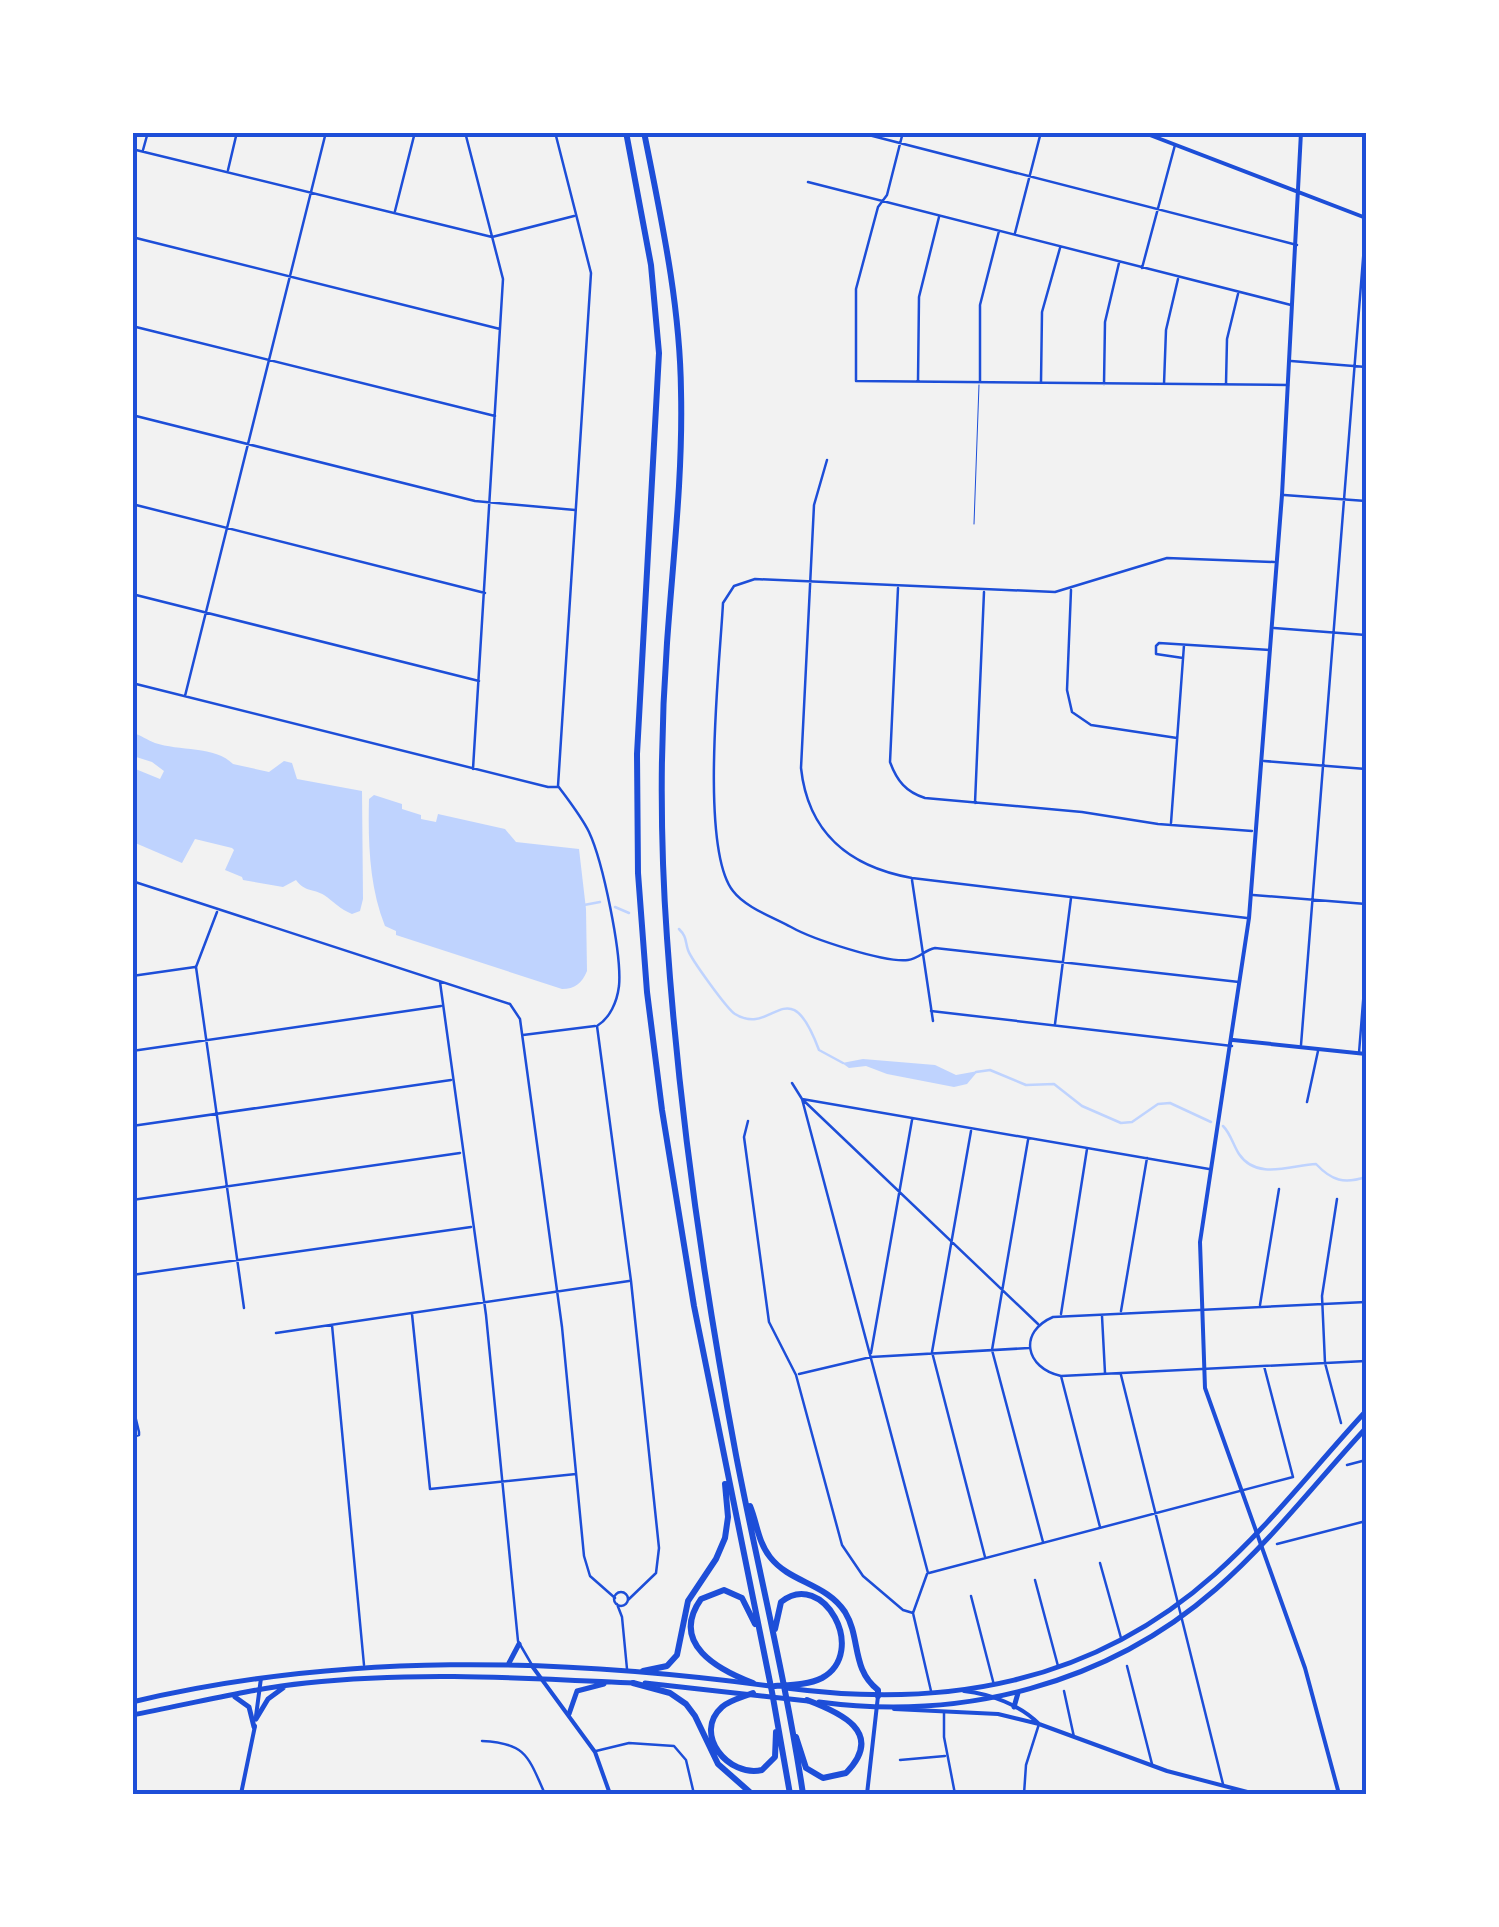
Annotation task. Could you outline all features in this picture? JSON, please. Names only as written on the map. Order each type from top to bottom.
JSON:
[{"type":"highway","points":[[626,132],[651,265],[659,368],[637,734],[643,953],[668,1150],[724,1462],[790,1794]]},
{"type":"highway","points":[[644,132],[673,290],[682,393],[664,710],[662,819],[667,938],[700,1234],[742,1488],[792,1726],[802,1794]]},
{"type":"highway","points":[[643,1671],[675,1660],[688,1601],[723,1542],[728,1521],[724,1462]]},
{"type":"highway","points":[[742,1488],[769,1556],[788,1573],[822,1590],[844,1612],[852,1628],[860,1670],[878,1690],[878,1696]]},
{"type":"highway","points":[[753,1683],[720,1670],[703,1655],[694,1634],[695,1609],[710,1593],[733,1591],[746,1603],[760,1636]]},
{"type":"highway","points":[[774,1640],[777,1609],[791,1596],[810,1595],[833,1613],[842,1639],[839,1659],[824,1676],[802,1687],[775,1686]]},
{"type":"highway","points":[[634,1683],[670,1693],[686,1704],[696,1716],[714,1760],[752,1794]]},
{"type":"highway","points":[[753,1694],[726,1704],[712,1723],[714,1744],[731,1765],[750,1772],[770,1766],[776,1751],[776,1714]]},
{"type":"highway","points":[[792,1726],[804,1764],[812,1774],[834,1778],[852,1766],[859,1748],[853,1723],[840,1712],[807,1700]]},
{"type":"main road","points":[[802,1687],[878,1696],[964,1691],[1058,1668],[1121,1639],[1178,1604],[1222,1567],[1366,1411]]},
{"type":"main road","points":[[132,1715],[286,1686],[402,1676],[634,1683],[877,1708],[1018,1693],[1106,1662],[1182,1616],[1223,1583],[1366,1428]]},
{"type":"main road","points":[[508,1664],[518,1644]]},
{"type":"main road","points":[[132,1702],[261,1678],[364,1667],[508,1664],[643,1671],[775,1686]]},
{"type":"main road","points":[[569,1714],[572,1698],[579,1690],[613,1682]]},
{"type":"main road","points":[[255,1723],[268,1698],[286,1686]]},
{"type":"main road","points":[[1014,1707],[1018,1693]]},
{"type":"main road","points":[[232,1696],[249,1706],[255,1723]]},
{"type":"street","points":[[143,152],[148,132]]},
{"type":"street","points":[[228,171],[237,132]]},
{"type":"street","points":[[185,696],[326,132]]},
{"type":"street","points":[[394,213],[415,132]]},
{"type":"street","points":[[465,132],[503,280],[473,769]]},
{"type":"street","points":[[522,1036],[597,1026],[610,1014],[619,986],[602,871],[587,828],[558,786],[591,273],[555,132]]},
{"type":"street","points":[[857,132],[1297,245]]},
{"type":"street","points":[[903,132],[856,288],[856,380],[1289,385]]},
{"type":"street","points":[[1014,235],[1041,132]]},
{"type":"street","points":[[1142,132],[1366,219],[1301,1048]]},
{"type":"street","points":[[1301,132],[1282,495],[1249,918],[1200,1242],[1205,1388],[1305,1668],[1339,1794]]},
{"type":"street","points":[[1142,268],[1175,144]]},
{"type":"street","points":[[132,149],[492,237],[576,215]]},
{"type":"street","points":[[808,182],[1294,306]]},
{"type":"street","points":[[918,381],[919,297],[940,215]]},
{"type":"street","points":[[980,382],[980,306],[1000,231]]},
{"type":"street","points":[[132,237],[500,329]]},
{"type":"street","points":[[1041,382],[1042,312],[1060,246]]},
{"type":"street","points":[[1104,384],[1105,322],[1120,262]]},
{"type":"street","points":[[1164,384],[1166,330],[1178,277]]},
{"type":"street","points":[[1226,384],[1227,339],[1239,292]]},
{"type":"street","points":[[132,326],[495,416]]},
{"type":"street","points":[[1290,361],[1366,367]]},
{"type":"street","points":[[132,415],[490,504],[576,510]]},
{"type":"street","points":[[827,460],[815,494],[801,768],[808,799],[827,834],[845,852],[869,867],[912,878],[1249,918]]},
{"type":"street","points":[[1282,495],[1366,501]]},
{"type":"street","points":[[132,504],[485,592]]},
{"type":"street","points":[[1240,982],[935,948],[916,958],[895,960],[817,938],[734,893],[726,879],[713,792],[723,603],[734,586],[755,579],[1055,592],[1167,558],[1277,562]]},
{"type":"street","points":[[898,586],[890,762],[901,785],[912,794],[1171,825],[1256,831]]},
{"type":"street","points":[[1071,589],[1067,702],[1072,712],[1091,725],[1177,738]]},
{"type":"street","points":[[974,803],[984,590]]},
{"type":"street","points":[[132,594],[479,681]]},
{"type":"street","points":[[1273,628],[1366,635]]},
{"type":"street","points":[[1183,658],[1160,656],[1155,650],[1159,643],[1271,650]]},
{"type":"street","points":[[1171,825],[1184,645]]},
{"type":"street","points":[[132,683],[548,788],[558,786]]},
{"type":"street","points":[[1263,761],[1366,770]]},
{"type":"street","points":[[912,878],[933,1021]]},
{"type":"street","points":[[132,881],[510,1004],[520,1019],[557,1291],[586,1566],[590,1576],[614,1598],[622,1616],[627,1670]]},
{"type":"street","points":[[1251,894],[1366,904]]},
{"type":"street","points":[[1055,1025],[1071,898]]},
{"type":"street","points":[[218,909],[196,967],[244,1308]]},
{"type":"street","points":[[1359,1054],[1366,964]]},
{"type":"street","points":[[132,976],[196,967]]},
{"type":"street","points":[[440,981],[484,1302],[518,1644],[595,1752],[608,1794]]},
{"type":"street","points":[[132,1050],[442,1006]]},
{"type":"street","points":[[931,1011],[1366,1054]]},
{"type":"street","points":[[597,1026],[631,1281],[660,1548],[656,1573],[627,1602],[622,1616]]},
{"type":"street","points":[[1306,1102],[1318,1050]]},
{"type":"street","points":[[132,1126],[452,1080]]},
{"type":"street","points":[[792,1083],[802,1098],[1039,1325]]},
{"type":"street","points":[[802,1098],[1210,1169]]},
{"type":"street","points":[[802,1098],[928,1573],[912,1613],[932,1695]]},
{"type":"street","points":[[871,1357],[912,1118]]},
{"type":"street","points":[[748,1121],[744,1137],[769,1322],[796,1375],[845,1552],[863,1576],[903,1610],[912,1613]]},
{"type":"street","points":[[971,1128],[932,1352],[985,1559]]},
{"type":"street","points":[[1028,1138],[992,1350],[1044,1544]]},
{"type":"street","points":[[1060,1316],[1088,1148]]},
{"type":"street","points":[[132,1200],[462,1153]]},
{"type":"street","points":[[1121,1312],[1147,1158]]},
{"type":"street","points":[[1260,1306],[1279,1189]]},
{"type":"street","points":[[1337,1199],[1322,1304],[1325,1363],[1341,1424]]},
{"type":"street","points":[[132,1275],[472,1227]]},
{"type":"street","points":[[276,1333],[631,1281]]},
{"type":"street","points":[[1366,1302],[1060,1316],[1039,1325],[1032,1334],[1030,1348],[1044,1372],[1061,1376],[1366,1361]]},
{"type":"street","points":[[412,1313],[430,1489],[577,1474]]},
{"type":"street","points":[[1102,1314],[1105,1374]]},
{"type":"street","points":[[332,1324],[364,1667]]},
{"type":"street","points":[[796,1375],[871,1357],[1030,1348]]},
{"type":"street","points":[[928,1573],[1293,1477],[1264,1366]]},
{"type":"street","points":[[1120,1373],[1223,1786]]},
{"type":"street","points":[[1061,1376],[1101,1528]]},
{"type":"street","points":[[132,1403],[139,1432],[132,1437]]},
{"type":"street","points":[[1347,1465],[1366,1460]]},
{"type":"street","points":[[1276,1544],[1366,1521]]},
{"type":"street","points":[[1100,1563],[1121,1639]]},
{"type":"street","points":[[1035,1580],[1058,1668]]},
{"type":"street","points":[[606,1590],[625,1594],[638,1590]]},
{"type":"street","points":[[614,1598],[619,1592]]},
{"type":"street","points":[[625,1594],[627,1602]]},
{"type":"street","points":[[971,1596],[994,1686]]},
{"type":"street","points":[[617,1604],[627,1602]]},
{"type":"street","points":[[1126,1666],[1152,1766]]},
{"type":"street","points":[[241,1794],[261,1678]]},
{"type":"street","points":[[964,1691],[996,1698],[1030,1714],[1040,1724]]},
{"type":"street","points":[[1064,1691],[1074,1738]]},
{"type":"street","points":[[867,1794],[878,1696]]},
{"type":"street","points":[[894,1708],[986,1712],[1040,1724],[1152,1766],[1255,1794]]},
{"type":"street","points":[[944,1710],[954,1794]]},
{"type":"street","points":[[1024,1794],[1028,1759],[1040,1724]]},
{"type":"street","points":[[482,1741],[516,1746],[545,1794]]},
{"type":"street","points":[[595,1752],[630,1743],[674,1746],[686,1760],[694,1794]]},
{"type":"street","points":[[900,1760],[947,1756]]},
{"type":"lane","points":[[974,524],[980,382]]},
{"type":"water","points":[[133,733],[155,743],[217,754],[233,764],[269,772],[284,761],[292,763],[297,779],[362,791],[360,911],[352,914],[296,880],[283,887],[243,880],[225,870],[232,848],[195,839],[182,863],[133,842],[133,768],[160,779],[164,771],[133,756]]},
{"type":"water","points":[[374,795],[402,804],[402,809],[421,815],[421,819],[436,822],[438,814],[505,829],[516,842],[579,849],[586,909],[587,971],[580,982],[562,989],[396,935],[396,931],[385,926],[371,863],[369,799]]},
{"type":"water","points":[[863,1059],[935,1065],[956,1075],[978,1071],[967,1084],[954,1087],[866,1066],[849,1068],[842,1063]]},
{"type":"waterway","points":[[584,905],[600,902]]},
{"type":"waterway","points":[[615,907],[629,913]]},
{"type":"waterway","points":[[679,929],[695,963],[735,1014],[760,1018],[789,1008],[808,1026],[819,1050],[843,1063]]},
{"type":"waterway","points":[[976,1072],[990,1070],[1026,1085],[1054,1084],[1082,1106],[1121,1123],[1132,1122],[1158,1104],[1170,1103],[1211,1122]]},
{"type":"waterway","points":[[1223,1126],[1239,1154],[1255,1167],[1275,1170],[1316,1164],[1339,1180],[1366,1177]]}]
